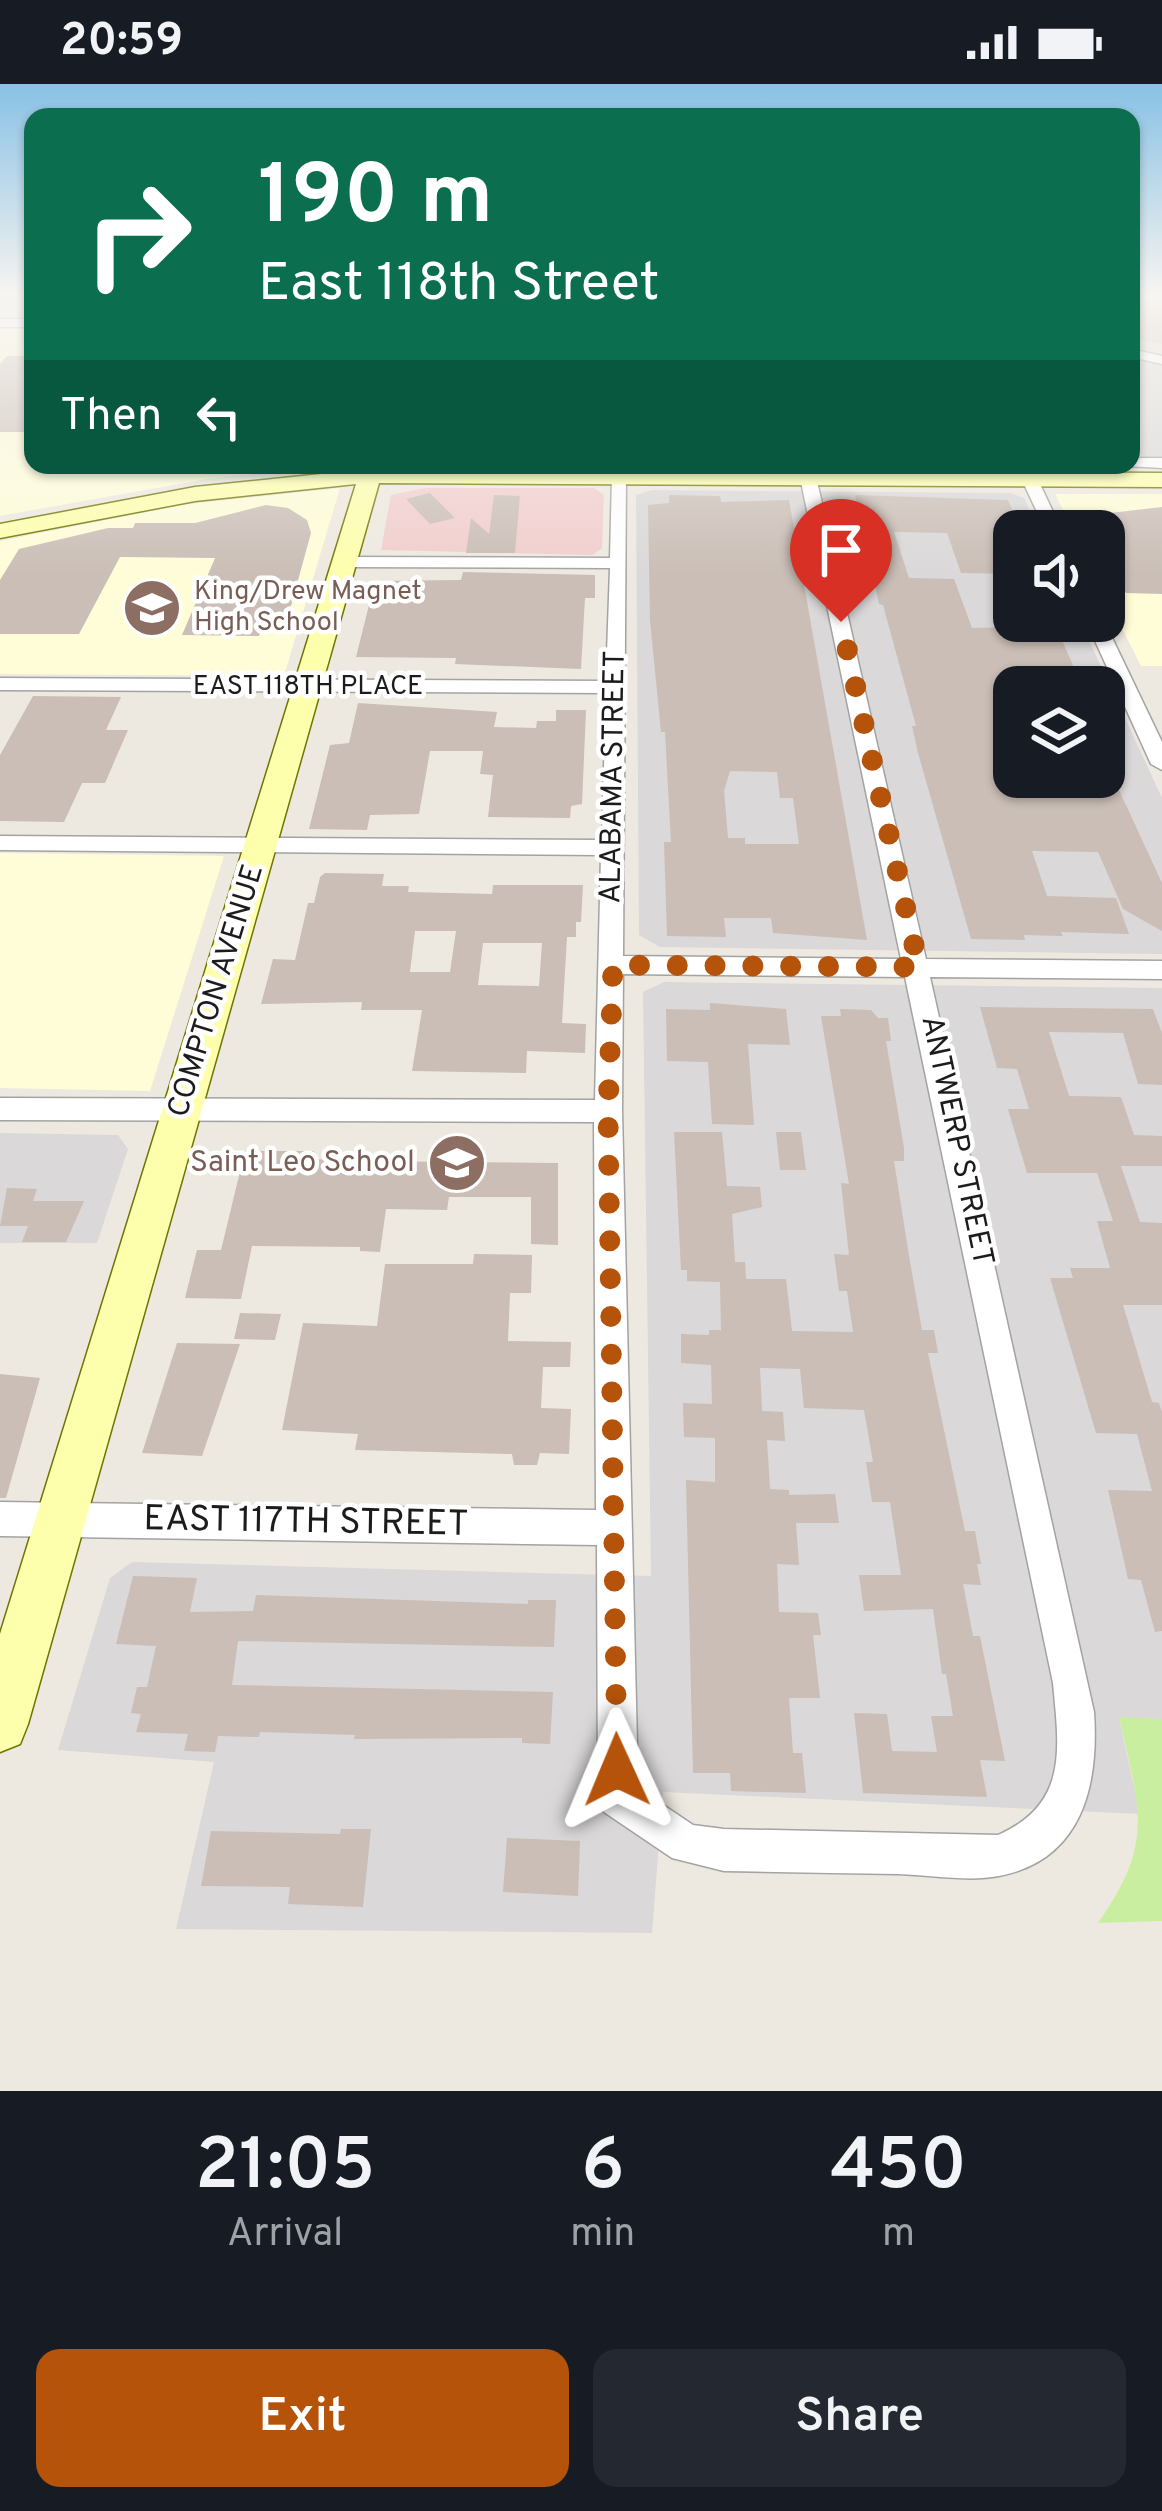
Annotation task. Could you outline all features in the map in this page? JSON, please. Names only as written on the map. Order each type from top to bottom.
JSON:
[{"type":"street","points":[[0,531],[195,494],[342,474]]},
{"type":"street","name":"COMPTON AVENUE","points":[[0,1724],[370,474]]},
{"type":"street","points":[[537,474],[939,474]]},
{"type":"street","points":[[1028,474],[1044,510]]},
{"type":"street","points":[[1061,474],[1162,480]]},
{"type":"street","name":"ALABAMA STREET","points":[[618,1798],[608,1112],[620,476]]},
{"type":"street","name":"ANTWERP STREET","points":[[618,1798],[686,1844],[724,1850],[999,1856],[1030,1845],[1066,1807],[1080,1764],[1072,1683],[919,967],[808,477]]},
{"type":"street","points":[[344,562],[617,563]]},
{"type":"street","points":[[1105,642],[1162,764]]},
{"type":"street","name":"EAST 118TH PLACE","points":[[0,684],[616,687]]},
{"type":"street","points":[[0,843],[612,848]]},
{"type":"street","points":[[613,965],[1162,970]]},
{"type":"street","points":[[0,1109],[608,1112]]},
{"type":"street","name":"EAST 117TH STREET","points":[[0,1519],[613,1528]]},
{"type":"shaded area","points":[[0,389],[24,389],[24,474],[253,474],[207,479],[0,516]]},
{"type":"shaded area","points":[[1140,389],[1162,389],[1162,456],[1140,456]]},
{"type":"shaded area","name":"King/Drew Magnet High School","points":[[340,488],[284,676],[0,674],[0,541],[182,505]]},
{"type":"shaded area","points":[[425,488],[594,488],[604,495],[602,548],[592,555],[381,550],[391,495]]},
{"type":"shaded area","points":[[652,490],[1011,493],[1024,498],[1029,510],[993,510],[993,642],[1090,642],[1101,666],[993,666],[993,798],[1125,798],[1125,718],[1162,798],[1162,954],[660,947],[639,935],[636,495]]},
{"type":"shaded area","points":[[1055,494],[1162,494],[1162,666],[1141,666],[1125,634],[1125,510],[1063,510]]},
{"type":"shaded area","points":[[0,853],[224,856],[150,1091],[0,1088]]},
{"type":"shaded area","points":[[664,982],[1162,988],[1162,1719],[1119,1718],[1140,1814],[663,1792],[652,1933],[176,1929],[214,1762],[58,1750],[110,1578],[132,1562],[651,1576],[643,992]]},
{"type":"shaded area","points":[[0,1133],[118,1135],[128,1149],[97,1243],[0,1243]]},
{"type":"green space","points":[[1119,1717],[1162,1719],[1162,1921],[1098,1923],[1129,1869],[1138,1823]]},
{"type":"building","points":[[0,389],[24,389],[24,432],[0,432]]},
{"type":"building","points":[[430,493],[455,518],[430,524],[406,499]]},
{"type":"building","points":[[494,495],[520,496],[515,553],[466,553],[471,518],[489,534]]},
{"type":"building","points":[[669,495],[720,496],[721,502],[789,500],[867,940],[773,933],[771,918],[724,918],[726,937],[667,936],[664,842],[671,842],[665,732],[661,732],[650,620],[648,505],[669,503]],"holes":[[[730,771],[777,772],[780,798],[793,798],[799,844],[745,844],[745,838],[728,838],[724,791]]]},
{"type":"building","points":[[855,495],[1008,500],[1012,510],[993,510],[993,574],[961,573],[947,533],[894,532],[909,578],[954,579],[972,628],[993,627],[993,642],[1063,642],[1073,666],[993,666],[993,798],[1123,798],[1162,883],[1162,931],[1123,909],[1098,852],[1032,851],[1047,896],[1116,898],[1129,934],[1061,932],[1063,936],[1024,935],[1025,940],[971,939],[879,604]]},
{"type":"building","points":[[266,505],[288,508],[307,520],[311,533],[286,624],[263,624],[259,636],[182,635],[215,558],[120,557],[79,634],[0,634],[0,580],[19,549],[108,528],[133,528],[135,523],[195,523]]},
{"type":"building","points":[[1162,507],[1162,594],[1125,591],[1125,511]]},
{"type":"building","points":[[463,572],[595,575],[595,598],[585,598],[581,669],[455,664],[456,658],[356,657],[375,581],[461,580]]},
{"type":"building","points":[[33,696],[121,697],[106,730],[128,730],[105,783],[82,783],[64,822],[0,821],[0,755]]},
{"type":"building","points":[[358,703],[497,712],[494,727],[536,728],[537,721],[556,721],[556,710],[586,710],[582,804],[571,806],[570,818],[488,817],[493,775],[480,774],[483,751],[430,751],[419,814],[370,815],[367,830],[309,829],[330,745],[349,743]]},
{"type":"building","points":[[325,873],[384,874],[382,886],[409,886],[408,892],[492,894],[493,885],[583,885],[581,922],[576,922],[576,937],[567,937],[562,1023],[586,1024],[585,1053],[527,1051],[526,1073],[412,1071],[422,1010],[361,1010],[362,1002],[261,1004],[273,959],[295,960],[308,903],[314,903]],"holes":[[[415,931],[456,931],[450,972],[410,972]],[[483,943],[542,943],[539,986],[478,985]]]},
{"type":"building","points":[[710,1003],[786,1009],[790,1045],[748,1044],[754,1125],[712,1124],[708,1062],[667,1061],[666,1009],[710,1010]]},
{"type":"building","points":[[980,1007],[1153,1009],[1162,1033],[1162,1085],[1138,1084],[1123,1033],[1049,1032],[1069,1096],[1121,1097],[1134,1135],[1162,1136],[1162,1166],[1121,1166],[1140,1222],[1162,1223],[1162,1305],[1123,1305],[1152,1402],[1159,1403],[1162,1412],[1162,1631],[1155,1632],[1141,1580],[1128,1579],[1108,1490],[1152,1491],[1137,1434],[1096,1433],[1050,1278],[1073,1278],[1070,1268],[1110,1268],[1097,1221],[1113,1221],[1097,1173],[1027,1173],[1008,1109],[1029,1109],[1017,1069],[997,1068]]},
{"type":"building","points":[[840,1009],[871,1010],[878,1018],[888,1018],[891,1041],[886,1041],[904,1148],[904,1161],[894,1161],[909,1256],[922,1330],[934,1330],[938,1353],[928,1353],[965,1531],[975,1531],[981,1564],[977,1564],[981,1585],[963,1584],[973,1636],[980,1636],[1005,1761],[980,1760],[987,1797],[863,1793],[854,1713],[887,1714],[892,1751],[937,1752],[931,1716],[953,1716],[933,1609],[864,1611],[859,1575],[901,1575],[890,1502],[872,1502],[866,1462],[873,1462],[864,1410],[804,1408],[800,1369],[760,1368],[762,1411],[783,1412],[785,1441],[767,1440],[770,1489],[789,1490],[789,1495],[835,1494],[839,1523],[796,1523],[799,1565],[777,1564],[779,1612],[818,1613],[821,1635],[813,1635],[820,1698],[789,1698],[793,1753],[802,1753],[806,1793],[731,1791],[730,1773],[693,1773],[686,1480],[715,1482],[715,1438],[684,1437],[683,1403],[712,1404],[711,1365],[681,1363],[681,1334],[709,1335],[709,1330],[721,1330],[720,1282],[687,1281],[687,1270],[681,1270],[674,1132],[722,1132],[727,1186],[760,1187],[762,1207],[732,1214],[735,1262],[745,1262],[746,1279],[786,1279],[792,1331],[853,1332],[847,1291],[839,1291],[834,1254],[849,1255],[841,1183],[849,1184],[821,1016],[841,1016]]},
{"type":"building","points":[[776,1132],[801,1132],[806,1170],[780,1170]]},
{"type":"building","points":[[245,1151],[314,1151],[313,1159],[359,1161],[558,1163],[558,1245],[531,1244],[531,1197],[449,1197],[447,1210],[386,1209],[380,1252],[360,1251],[360,1247],[252,1246],[241,1299],[185,1298],[197,1250],[221,1250]]},
{"type":"building","points":[[7,1188],[37,1189],[33,1201],[84,1201],[66,1242],[22,1242],[28,1226],[0,1226]]},
{"type":"building","points":[[474,1254],[532,1255],[531,1293],[510,1293],[508,1341],[571,1342],[570,1367],[543,1367],[541,1408],[571,1409],[569,1454],[540,1453],[537,1465],[514,1465],[512,1454],[355,1450],[358,1434],[282,1430],[303,1323],[377,1326],[385,1264],[473,1264]]},
{"type":"building","points":[[240,1313],[281,1314],[275,1340],[234,1339]]},
{"type":"building","points":[[177,1343],[240,1344],[202,1456],[142,1453]]},
{"type":"building","points":[[0,1374],[40,1378],[6,1498],[0,1498]]},
{"type":"building","points":[[133,1576],[197,1578],[190,1612],[253,1611],[256,1595],[528,1604],[528,1600],[556,1600],[554,1647],[238,1641],[232,1685],[553,1692],[550,1744],[522,1743],[522,1738],[354,1739],[355,1735],[260,1732],[259,1737],[218,1736],[215,1752],[184,1751],[188,1734],[136,1732],[141,1714],[131,1713],[137,1687],[147,1687],[156,1646],[116,1644]]},
{"type":"building","points":[[341,1829],[371,1829],[363,1907],[288,1904],[290,1887],[201,1886],[211,1831],[340,1834]]},
{"type":"building","points":[[507,1838],[580,1841],[578,1896],[503,1892]]},
{"type":"place","name":"King/Drew Magnet High School","points":[[152,608]]},
{"type":"place","name":"Saint Leo School","points":[[457,1163]]},
{"type":"route","points":[[617,1770],[608,1112],[613,965],[919,967],[841,622]]}]
